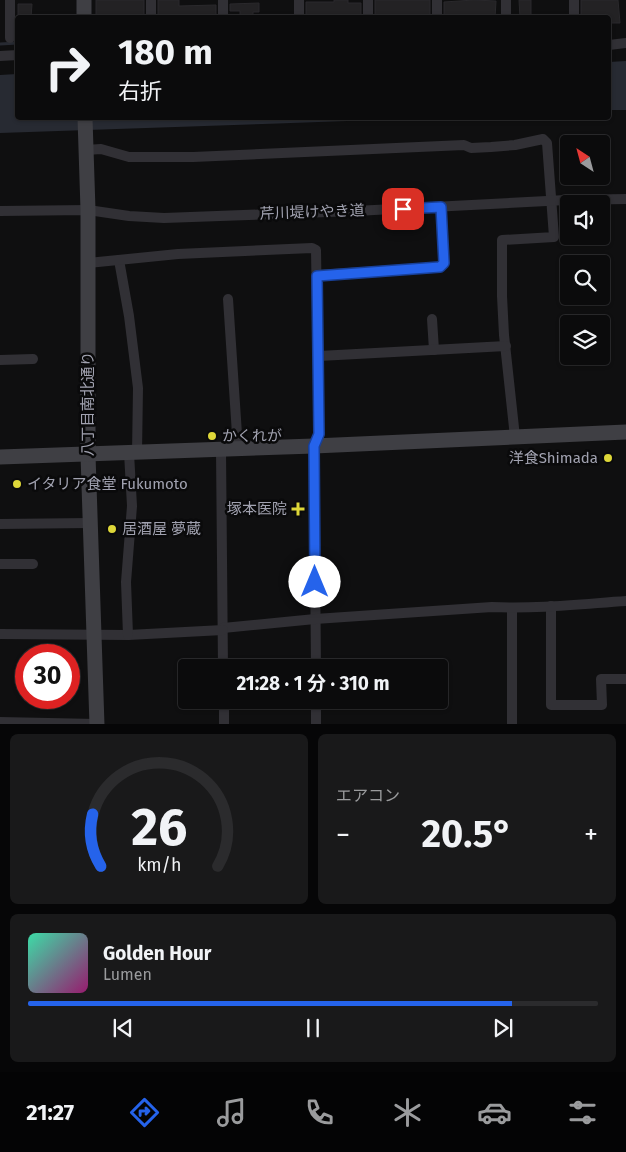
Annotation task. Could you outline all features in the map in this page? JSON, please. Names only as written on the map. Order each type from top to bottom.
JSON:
[{"type":"street","points":[[10,0],[10,38]]},
{"type":"street","points":[[84,0],[84,15]]},
{"type":"street","points":[[151,0],[151,15]]},
{"type":"street","points":[[223,0],[223,15]]},
{"type":"street","points":[[298,15],[299,0]]},
{"type":"street","points":[[368,0],[368,15]]},
{"type":"street","points":[[437,0],[437,15]]},
{"type":"street","points":[[506,0],[506,15]]},
{"type":"street","points":[[574,0],[574,15]]},
{"type":"street","points":[[611,44],[626,43]]},
{"type":"street","points":[[0,56],[15,55]]},
{"type":"street","name":"八丁目南北通り","points":[[85,120],[88,210],[88,455],[97,724]]},
{"type":"street","points":[[85,145],[129,158],[193,157],[464,144],[471,148],[484,148],[543,140],[547,142],[554,237],[502,240],[502,296],[515,437]]},
{"type":"street","name":"芹川堤けやき道","points":[[0,211],[88,210],[129,216],[164,218],[441,207],[551,200],[626,199]]},
{"type":"street","points":[[317,276],[440,267],[444,263],[441,207]]},
{"type":"street","points":[[88,263],[178,254],[312,248],[316,250],[319,434],[314,446],[316,659]]},
{"type":"street","points":[[120,260],[138,388],[126,582],[128,635]]},
{"type":"street","points":[[228,299],[238,449]]},
{"type":"street","points":[[432,319],[434,350]]},
{"type":"street","points":[[319,356],[506,346]]},
{"type":"street","points":[[0,360],[33,359]]},
{"type":"street","points":[[0,457],[221,450],[626,432]]},
{"type":"street","points":[[221,450],[224,659]]},
{"type":"street","points":[[0,524],[90,522]]},
{"type":"street","points":[[0,564],[34,564]]},
{"type":"street","points":[[0,634],[128,635],[223,629],[315,619],[492,607],[512,608],[626,601]]},
{"type":"street","points":[[551,606],[551,705],[602,705],[601,679],[626,679]]},
{"type":"street","points":[[512,608],[512,724]]},
{"type":"street","points":[[224,709],[224,724]]},
{"type":"street","points":[[316,709],[316,724]]},
{"type":"street","points":[[0,722],[97,724]]},
{"type":"shaded area","points":[[626,61],[626,110],[611,110],[611,62]]},
{"type":"shaded area","points":[[15,74],[15,120],[374,120],[0,133],[0,75]]},
{"type":"building","points":[[96,0],[144,0],[144,15],[96,15]]},
{"type":"building","points":[[158,0],[179,0],[179,6],[216,5],[216,15],[158,15]]},
{"type":"building","points":[[334,0],[348,0],[348,3],[361,3],[361,15],[306,15],[306,2],[334,2]]},
{"type":"building","points":[[375,0],[430,0],[430,15],[375,15]]},
{"type":"building","points":[[519,0],[531,0],[531,15],[520,15]]},
{"type":"building","points":[[581,0],[618,0],[620,23],[611,23],[611,15],[581,15]]},
{"type":"building","points":[[496,1],[495,15],[444,15],[444,2]]},
{"type":"building","points":[[259,3],[259,12],[253,12],[253,15],[240,15],[240,11],[230,11],[230,4]]},
{"type":"building","points":[[18,4],[32,4],[31,15],[18,15]]},
{"type":"waterway","points":[[0,44],[15,43]]},
{"type":"place","name":"かくれが","points":[[212,436]]},
{"type":"place","name":"洋食Shimada","points":[[608,458]]},
{"type":"place","name":"イタリア食堂 Fukumoto","points":[[17,484]]},
{"type":"place","name":"塚本医院","points":[[298,509]]},
{"type":"place","name":"居酒屋 夢蔵","points":[[112,529]]},
{"type":"route","points":[[315,582],[314,446],[319,434],[317,276],[440,267],[444,263],[441,207],[403,209]]}]
